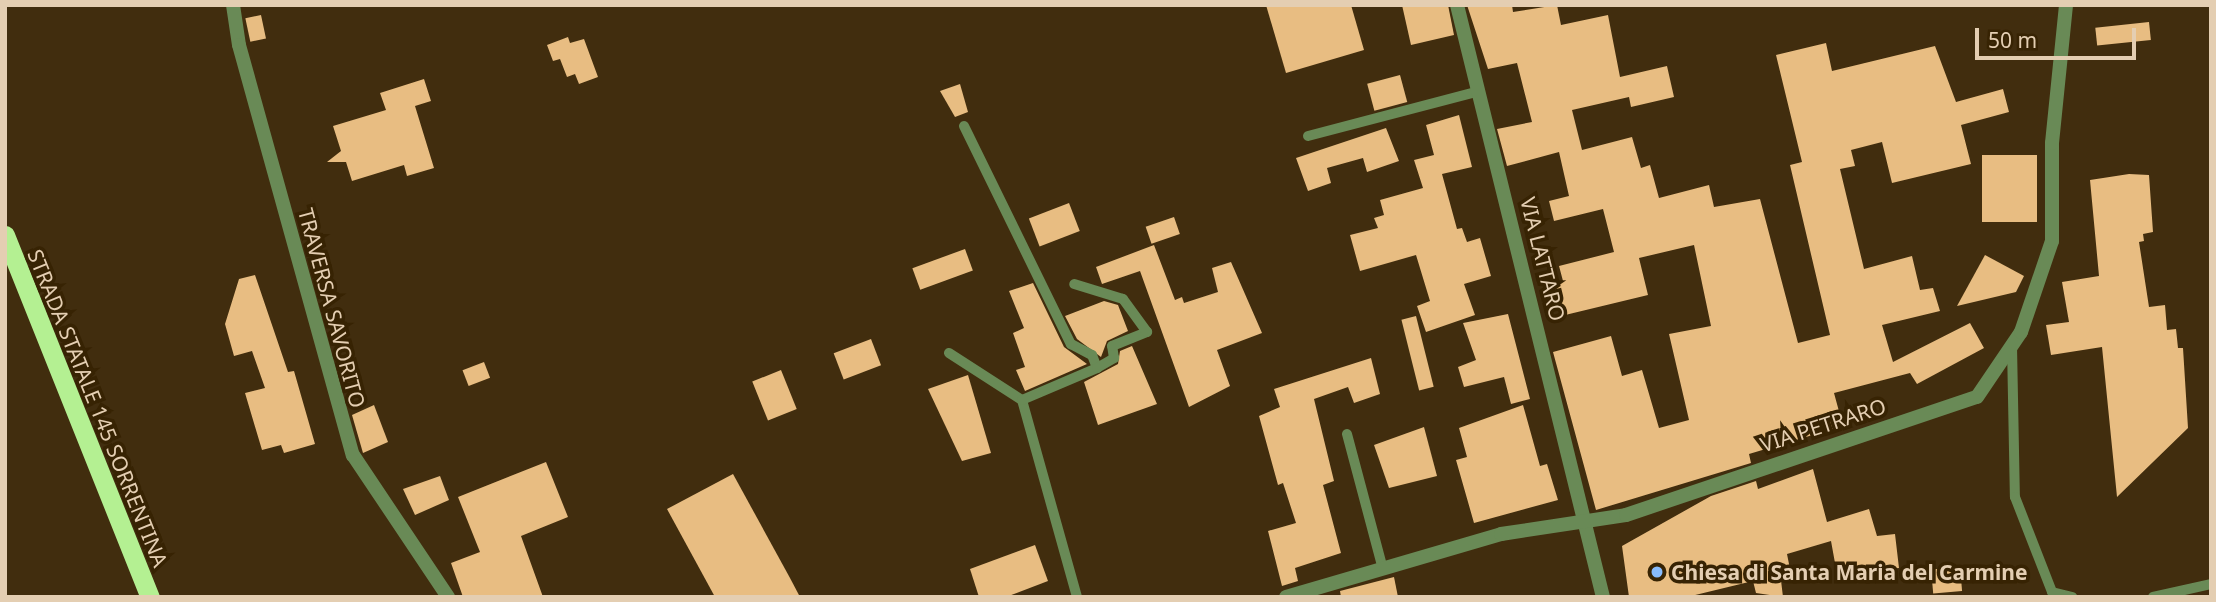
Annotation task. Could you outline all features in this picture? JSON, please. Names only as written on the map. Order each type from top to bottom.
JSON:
[{"type":"highway","name":"STRADA STATALE 145 SORRENTINA","points":[[5,235],[150,597]]},
{"type":"street","name":"TRAVERSA SAVORITO","points":[[233,5],[271,165],[353,456],[448,597]]},
{"type":"street","name":"VIA LATTARO","points":[[1457,5],[1588,522],[1603,597]]},
{"type":"street","name":"VIA PETRARO","points":[[1286,597],[1501,534],[1626,515],[1977,397],[2012,346],[2052,241],[2052,143],[2066,5]]},
{"type":"lane","points":[[1308,136],[1479,91]]},
{"type":"lane","points":[[964,127],[1047,286],[1070,344],[1092,355],[1097,368]]},
{"type":"lane","points":[[1022,400],[1097,368],[1114,358],[1112,346],[1147,332],[1123,299],[1074,284]]},
{"type":"lane","points":[[2012,346],[2015,497],[2052,592],[2071,597]]},
{"type":"lane","points":[[949,353],[1022,400],[1077,597]]},
{"type":"lane","points":[[1347,434],[1382,569]]},
{"type":"lane","points":[[2153,597],[2211,584]]},
{"type":"building","points":[[1266,5],[1351,5],[1364,50],[1286,73]]},
{"type":"building","points":[[1402,5],[1448,5],[1454,35],[1411,45]]},
{"type":"building","points":[[1467,5],[1512,5],[1513,12],[1557,5],[1561,25],[1608,15],[1620,77],[1667,66],[1674,97],[1631,107],[1629,97],[1572,110],[1582,150],[1632,137],[1641,168],[1650,165],[1659,198],[1709,185],[1714,207],[1760,199],[1798,343],[1830,335],[1790,165],[1802,162],[1776,55],[1826,43],[1832,71],[1935,46],[1956,102],[2003,89],[2009,112],[1961,125],[1971,164],[1892,183],[1882,142],[1851,150],[1855,166],[1840,169],[1864,269],[1912,256],[1920,290],[1933,288],[1940,311],[1882,325],[1893,362],[1970,323],[1984,348],[1917,384],[1910,373],[1834,393],[1843,426],[1749,454],[1751,463],[1596,510],[1553,352],[1611,336],[1622,376],[1642,370],[1659,428],[1689,420],[1669,334],[1711,326],[1694,245],[1639,258],[1648,295],[1561,316],[1553,284],[1563,281],[1559,266],[1614,252],[1603,209],[1554,221],[1549,201],[1569,196],[1559,152],[1507,166],[1497,129],[1532,122],[1517,63],[1488,69]]},
{"type":"building","points":[[261,15],[266,38],[250,42],[245,18]]},
{"type":"building","points":[[2149,22],[2151,40],[2097,46],[2095,28]]},
{"type":"building","points":[[568,37],[570,43],[584,39],[598,77],[579,84],[575,74],[567,77],[560,59],[553,61],[547,45]]},
{"type":"building","points":[[1400,75],[1407,102],[1374,111],[1367,84]]},
{"type":"building","points":[[424,79],[431,101],[415,106],[434,168],[407,176],[404,165],[352,181],[346,162],[327,162],[341,151],[333,126],[386,110],[380,93]]},
{"type":"building","points":[[960,84],[968,112],[955,117],[940,91]]},
{"type":"building","points":[[1459,115],[1472,167],[1442,174],[1457,229],[1462,228],[1467,242],[1480,238],[1491,276],[1464,284],[1475,315],[1426,332],[1417,306],[1430,301],[1416,255],[1360,271],[1350,235],[1378,228],[1374,218],[1384,215],[1380,200],[1423,188],[1414,160],[1434,155],[1426,125]]},
{"type":"building","points":[[1386,128],[1399,161],[1367,172],[1363,158],[1327,168],[1331,183],[1308,191],[1296,158]]},
{"type":"building","points":[[1982,155],[2037,155],[2037,222],[1982,222]]},
{"type":"building","points":[[2129,174],[2149,175],[2153,232],[2143,234],[2144,241],[2139,242],[2149,307],[2165,305],[2167,330],[2176,329],[2178,348],[2183,348],[2188,428],[2117,497],[2102,347],[2051,355],[2046,325],[2069,322],[2062,282],[2099,276],[2090,180]]},
{"type":"building","points":[[1069,203],[1080,231],[1040,246],[1029,218]]},
{"type":"building","points":[[1174,217],[1180,234],[1151,244],[1146,227]]},
{"type":"building","points":[[1154,245],[1175,300],[1182,297],[1184,303],[1218,292],[1212,268],[1231,262],[1262,333],[1217,350],[1230,386],[1189,407],[1140,271],[1102,284],[1096,267]]},
{"type":"building","points":[[965,249],[973,271],[920,290],[912,268]]},
{"type":"building","points":[[1985,255],[2024,276],[2016,292],[1957,306]]},
{"type":"building","points":[[255,275],[288,372],[294,371],[315,444],[284,453],[281,445],[262,450],[245,393],[265,388],[252,351],[234,356],[225,324],[239,279]]},
{"type":"building","points":[[1033,283],[1064,347],[1087,364],[1025,391],[1016,370],[1025,367],[1013,333],[1024,328],[1009,291]]},
{"type":"building","points":[[1104,301],[1118,305],[1128,331],[1107,341],[1101,357],[1077,339],[1065,316]]},
{"type":"building","points":[[1508,314],[1530,399],[1511,404],[1504,377],[1464,387],[1458,367],[1476,360],[1463,323]]},
{"type":"building","points":[[1416,316],[1434,387],[1419,390],[1401,320]]},
{"type":"building","points":[[871,339],[881,365],[844,379],[834,353]]},
{"type":"building","points":[[1132,346],[1157,404],[1098,425],[1084,382],[1118,364],[1120,351]]},
{"type":"building","points":[[1371,358],[1380,394],[1354,403],[1348,387],[1314,399],[1334,481],[1323,485],[1341,553],[1295,568],[1298,581],[1282,586],[1268,531],[1296,523],[1283,483],[1278,485],[1259,416],[1280,407],[1274,389]]},
{"type":"building","points":[[484,362],[490,378],[469,386],[463,370]]},
{"type":"building","points":[[781,370],[797,409],[768,421],[752,382]]},
{"type":"building","points":[[968,375],[991,453],[962,461],[928,389]]},
{"type":"building","points":[[374,405],[388,442],[363,453],[352,415]]},
{"type":"building","points":[[1523,405],[1540,466],[1547,464],[1558,500],[1474,523],[1456,460],[1467,457],[1459,428]]},
{"type":"building","points":[[1424,427],[1437,476],[1389,488],[1374,445]]},
{"type":"building","points":[[546,462],[568,517],[521,536],[543,597],[463,597],[451,563],[480,552],[458,497]]},
{"type":"building","points":[[1813,469],[1827,522],[1869,509],[1877,536],[1895,534],[1899,568],[1837,574],[1831,541],[1787,554],[1790,569],[1780,572],[1783,597],[1756,593],[1753,581],[1687,597],[1629,597],[1622,546],[1711,496],[1756,481],[1758,489]]},
{"type":"building","points":[[733,474],[800,597],[715,597],[667,509]]},
{"type":"building","points":[[440,476],[449,500],[415,515],[403,489]]},
{"type":"building","points":[[1035,545],[1048,581],[1006,597],[979,597],[970,569]]},
{"type":"building","points":[[1960,567],[1962,591],[1933,593],[1931,570]]},
{"type":"building","points":[[1394,577],[1398,597],[1341,597],[1340,591]]},
{"type":"place","name":"Chiesa di Santa Maria del Carmine","points":[[1657,572]]}]
